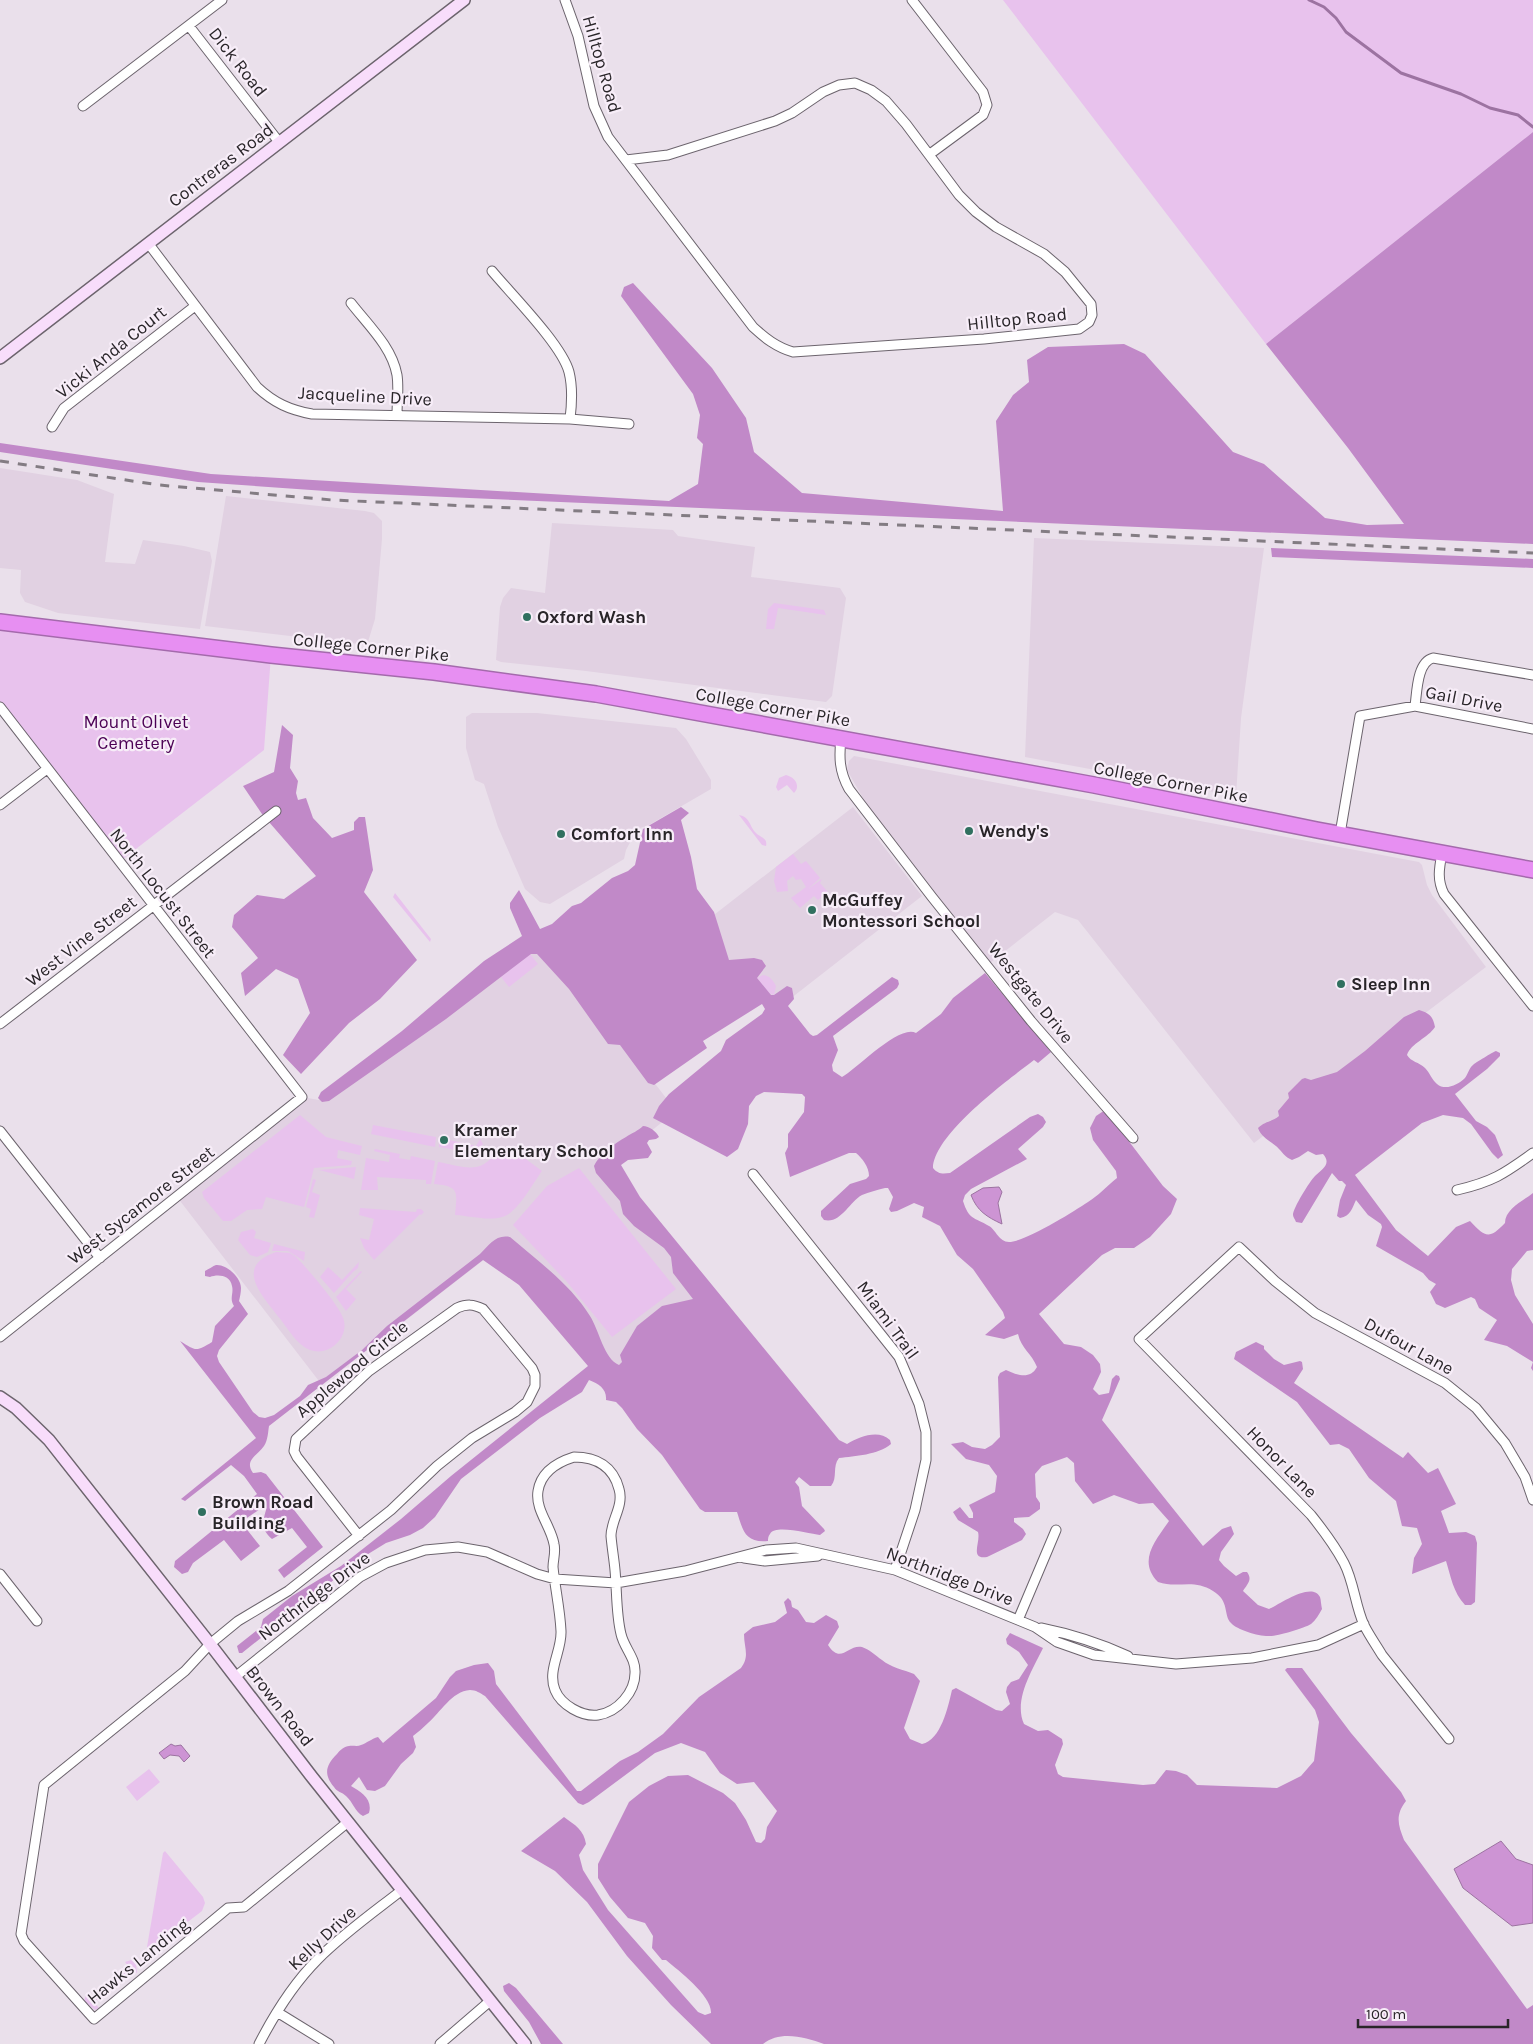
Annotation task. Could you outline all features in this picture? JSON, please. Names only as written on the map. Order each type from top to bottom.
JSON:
[{"type":"highway","name":"College Corner Pike","points":[[0,622],[154,642],[442,673],[596,694],[1094,785],[1533,870]]},
{"type":"street","points":[[83,106],[222,0]]},
{"type":"street","name":"Contreras Road","points":[[0,358],[464,0]]},
{"type":"street","name":"Hilltop Road","points":[[565,0],[578,36],[594,106],[608,137],[753,327],[780,348],[793,352],[994,338],[1078,329],[1089,322],[1092,315],[1090,304],[1065,272],[1044,254],[996,227],[976,212],[959,195],[930,154],[886,102],[871,90],[855,84],[839,85],[823,92],[775,121],[668,155],[626,160]]},
{"type":"street","points":[[912,0],[983,92],[987,105],[983,115],[930,154]]},
{"type":"street","name":"Dick Road","points":[[189,26],[280,142]]},
{"type":"street","name":"Jacqueline Drive","points":[[148,242],[258,387],[266,396],[294,411],[312,414],[570,419],[629,424]]},
{"type":"street","points":[[492,271],[558,349],[569,371],[572,392],[570,419]]},
{"type":"street","points":[[351,303],[394,362],[398,378],[397,415]]},
{"type":"street","name":"Vicki Anda Court","points":[[52,427],[64,408],[195,306]]},
{"type":"street","points":[[1415,706],[1422,665],[1427,659],[1433,658],[1533,676]]},
{"type":"street","name":"Gail Drive","points":[[1340,834],[1360,716],[1415,706],[1533,729]]},
{"type":"street","name":"North Locust Street","points":[[0,707],[302,1097]]},
{"type":"street","name":"Westgate Drive","points":[[841,738],[840,766],[849,788],[1031,1021],[1133,1138]]},
{"type":"street","points":[[0,805],[47,769]]},
{"type":"street","name":"West Vine Street","points":[[0,1024],[236,844],[276,811]]},
{"type":"street","points":[[1442,853],[1438,875],[1444,894],[1533,1006]]},
{"type":"street","name":"West Sycamore Street","points":[[0,1337],[302,1097]]},
{"type":"street","points":[[0,1131],[100,1258]]},
{"type":"street","points":[[1457,1190],[1484,1184],[1507,1173],[1533,1153]]},
{"type":"street","name":"Miami Trail","points":[[753,1174],[899,1357],[919,1404],[926,1432],[926,1460],[915,1510],[895,1570]]},
{"type":"street","name":"Dufour Lane","points":[[1238,1247],[1275,1281],[1315,1313],[1445,1383],[1476,1408],[1505,1443],[1525,1478],[1533,1500]]},
{"type":"street","name":"Honor Lane","points":[[1238,1247],[1139,1339],[1311,1515],[1344,1563],[1364,1624],[1382,1654],[1449,1739]]},
{"type":"street","name":"Applewood Circle","points":[[210,1644],[238,1621],[288,1591],[359,1536],[391,1510],[437,1466],[472,1438],[515,1412],[527,1402],[532,1394],[535,1376],[532,1368],[483,1309],[466,1304],[457,1308],[406,1343],[369,1371],[296,1439],[294,1451],[297,1457],[359,1536]]},
{"type":"street","name":"Brown Road","points":[[0,1398],[16,1408],[49,1440],[348,1822],[525,2044]]},
{"type":"street","points":[[574,1457],[588,1457],[602,1462],[613,1474],[619,1489],[621,1502],[611,1535],[616,1584],[620,1633],[633,1659],[636,1672],[633,1686],[626,1698],[614,1708],[599,1715],[585,1714],[561,1700],[555,1690],[552,1677],[553,1664],[559,1648],[561,1633],[553,1565],[555,1547],[538,1502],[538,1490],[546,1473],[560,1461],[574,1457]]},
{"type":"street","points":[[1018,1620],[1056,1530]]},
{"type":"street","name":"Northridge Drive","points":[[235,1677],[360,1577],[386,1563],[425,1550],[458,1547],[487,1552],[537,1574],[555,1579],[616,1584],[685,1571],[766,1550],[796,1548],[895,1570],[1035,1627],[1070,1634],[1105,1645],[1135,1659]]},
{"type":"street","points":[[0,1574],[37,1621]]},
{"type":"street","name":"Northridge Drive","points":[[1035,1627],[1057,1642],[1094,1655],[1176,1664],[1252,1658],[1318,1645],[1364,1624]]},
{"type":"street","name":"Hawks Landing","points":[[210,1644],[185,1671],[44,1785],[20,1934],[24,1941],[94,2019],[228,1908],[244,1907],[348,1822]]},
{"type":"street","name":"Kelly Drive","points":[[259,2044],[292,1989],[318,1958],[351,1929],[402,1890]]},
{"type":"street","points":[[440,2044],[490,2001]]},
{"type":"street","points":[[277,2012],[329,2044]]},
{"type":"shaded area","points":[[1533,132],[1533,544],[354,493],[198,482],[0,452],[0,443],[211,474],[669,501],[698,484],[703,444],[697,438],[700,415],[693,394],[621,296],[624,287],[633,283],[712,368],[746,418],[754,452],[802,493],[1003,511],[996,421],[1013,395],[1029,382],[1027,360],[1048,347],[1124,344],[1145,354],[1233,452],[1264,464],[1325,518],[1367,525],[1404,524],[1348,448],[1266,344]]},
{"type":"shaded area","points":[[0,468],[77,480],[114,494],[105,562],[135,564],[143,540],[210,552],[212,561],[200,629],[58,613],[25,602],[20,593],[21,570],[0,568]]},
{"type":"shaded area","points":[[226,496],[365,511],[374,513],[382,521],[375,619],[367,645],[205,626]]},
{"type":"shaded area","points":[[552,523],[673,530],[678,536],[755,547],[751,577],[840,588],[846,598],[832,696],[826,702],[496,660],[500,607],[503,598],[511,588],[545,593]]},
{"type":"shaded area","points":[[1034,538],[1264,548],[1241,718],[1236,796],[1025,757]]},
{"type":"shaded area","points":[[1271,548],[1533,559],[1533,568],[1272,557]]},
{"type":"shaded area","points":[[472,713],[537,713],[676,728],[686,739],[711,780],[711,789],[649,825],[637,829],[626,850],[624,859],[550,904],[540,902],[525,889],[498,827],[484,784],[475,780],[466,748],[466,717]]},
{"type":"shaded area","points":[[282,725],[293,735],[290,768],[298,781],[296,793],[298,800],[306,798],[313,818],[332,838],[354,830],[354,822],[359,817],[365,817],[373,870],[364,892],[417,960],[380,999],[349,1023],[301,1074],[283,1055],[310,1013],[298,979],[276,969],[245,996],[241,973],[258,958],[232,927],[234,915],[257,895],[284,899],[316,876],[262,814],[243,786],[274,772]]},
{"type":"shaded area","points":[[854,756],[1419,862],[1422,865],[1427,885],[1432,895],[1486,967],[1254,1143],[1078,920],[1055,912],[990,963],[867,805],[847,770],[849,761]]},
{"type":"shaded area","points":[[681,807],[689,813],[681,820],[697,889],[714,912],[729,960],[754,958],[762,960],[766,966],[757,978],[771,995],[787,986],[792,988],[794,999],[788,1006],[810,1034],[813,1036],[817,1035],[892,977],[898,980],[897,988],[833,1036],[838,1050],[832,1065],[833,1071],[842,1077],[899,1035],[909,1032],[916,1033],[941,1014],[953,998],[985,973],[1051,1052],[1038,1063],[1034,1060],[974,1109],[959,1124],[937,1154],[933,1168],[940,1173],[950,1173],[1030,1117],[1038,1114],[1046,1122],[1043,1127],[1018,1149],[1027,1159],[971,1189],[965,1195],[963,1201],[970,1215],[989,1226],[1003,1240],[1009,1242],[1016,1241],[1049,1226],[1095,1197],[1117,1178],[1116,1171],[1093,1140],[1090,1128],[1096,1116],[1105,1110],[1163,1186],[1177,1199],[1171,1214],[1150,1237],[1134,1248],[1115,1248],[1102,1255],[1039,1314],[1064,1344],[1081,1347],[1093,1355],[1100,1364],[1101,1372],[1093,1389],[1099,1395],[1109,1393],[1112,1379],[1116,1375],[1119,1376],[1120,1379],[1102,1420],[1203,1546],[1222,1529],[1231,1526],[1234,1534],[1221,1552],[1219,1560],[1236,1576],[1247,1572],[1249,1580],[1243,1591],[1258,1605],[1269,1609],[1303,1592],[1310,1591],[1316,1593],[1320,1597],[1322,1609],[1311,1624],[1298,1630],[1274,1636],[1255,1634],[1234,1626],[1227,1616],[1222,1599],[1206,1587],[1192,1584],[1172,1585],[1158,1582],[1149,1566],[1149,1558],[1154,1543],[1169,1521],[1153,1503],[1139,1504],[1114,1495],[1093,1504],[1075,1481],[1074,1463],[1067,1457],[1042,1466],[1035,1474],[1036,1497],[1040,1503],[1040,1509],[1029,1517],[1014,1518],[1014,1522],[1026,1534],[1022,1540],[987,1557],[978,1556],[978,1532],[958,1520],[953,1512],[960,1507],[969,1518],[973,1518],[969,1505],[995,1492],[997,1476],[989,1465],[966,1459],[951,1444],[963,1442],[972,1447],[985,1449],[992,1445],[1000,1437],[998,1377],[1000,1373],[1006,1370],[1019,1375],[1027,1375],[1031,1374],[1037,1367],[1019,1339],[1018,1334],[1004,1339],[985,1335],[1005,1318],[1003,1312],[973,1269],[957,1255],[940,1226],[922,1217],[924,1207],[914,1203],[891,1212],[889,1209],[893,1197],[888,1188],[862,1195],[840,1216],[835,1219],[824,1220],[821,1216],[821,1211],[850,1184],[866,1179],[869,1173],[865,1163],[856,1153],[849,1153],[790,1177],[785,1153],[788,1147],[788,1134],[804,1112],[805,1097],[802,1094],[764,1092],[756,1096],[749,1106],[748,1124],[738,1149],[727,1157],[653,1118],[659,1106],[669,1094],[721,1051],[726,1040],[762,1014],[765,1009],[762,1004],[703,1041],[707,1048],[654,1085],[648,1083],[620,1045],[608,1044],[569,989],[537,954],[531,954],[446,1019],[329,1101],[322,1102],[318,1098],[321,1092],[402,1031],[484,961],[522,936],[510,908],[510,903],[519,890],[540,929],[552,924],[572,906],[581,903],[612,878],[628,871],[635,865],[643,829]]},
{"type":"shaded area","name":"McGuffey Montessori School","points":[[853,807],[922,896],[772,1013],[701,925]]},
{"type":"shaded area","name":"Kramer Elementary School","points":[[539,932],[676,1111],[604,1169],[714,1307],[616,1383],[503,1245],[322,1385],[177,1197],[302,1097],[319,1100]]},
{"type":"shaded area","points":[[1419,1010],[1430,1016],[1435,1027],[1412,1047],[1407,1055],[1425,1068],[1440,1086],[1448,1087],[1459,1083],[1465,1078],[1474,1064],[1496,1051],[1500,1053],[1500,1056],[1487,1069],[1455,1094],[1476,1121],[1487,1127],[1495,1135],[1503,1155],[1498,1159],[1471,1124],[1463,1118],[1443,1115],[1422,1123],[1355,1175],[1396,1230],[1428,1256],[1456,1227],[1470,1221],[1483,1233],[1491,1234],[1495,1232],[1505,1223],[1511,1209],[1533,1193],[1533,1250],[1527,1251],[1512,1269],[1511,1280],[1515,1295],[1533,1324],[1533,1362],[1507,1346],[1484,1340],[1497,1320],[1479,1308],[1475,1299],[1471,1297],[1445,1308],[1436,1304],[1430,1292],[1436,1284],[1423,1273],[1376,1246],[1382,1227],[1381,1224],[1368,1215],[1356,1200],[1347,1215],[1340,1218],[1337,1216],[1340,1200],[1346,1185],[1339,1181],[1332,1173],[1302,1223],[1296,1222],[1293,1215],[1296,1207],[1313,1179],[1325,1166],[1326,1158],[1323,1154],[1316,1155],[1308,1151],[1292,1160],[1286,1157],[1258,1128],[1279,1116],[1278,1111],[1289,1098],[1288,1093],[1302,1079],[1311,1080],[1337,1072],[1365,1051],[1404,1017]]},
{"type":"shaded area","points":[[643,1126],[652,1129],[659,1137],[649,1140],[647,1143],[652,1152],[648,1158],[628,1160],[621,1165],[640,1197],[839,1440],[847,1444],[868,1435],[880,1435],[890,1440],[891,1444],[880,1451],[839,1458],[831,1486],[810,1486],[799,1477],[795,1482],[799,1487],[802,1506],[825,1531],[820,1535],[793,1530],[779,1530],[773,1531],[770,1534],[768,1541],[754,1540],[743,1530],[737,1512],[705,1512],[700,1509],[662,1455],[637,1429],[622,1408],[616,1402],[606,1400],[602,1387],[589,1380],[582,1392],[540,1418],[461,1479],[435,1517],[423,1528],[410,1535],[386,1543],[360,1559],[242,1653],[239,1653],[237,1646],[261,1627],[263,1619],[292,1596],[341,1566],[588,1366],[519,1285],[483,1260],[269,1426],[265,1444],[252,1458],[251,1469],[253,1473],[261,1472],[266,1474],[323,1547],[284,1578],[278,1570],[307,1547],[292,1528],[272,1539],[264,1529],[263,1523],[266,1510],[263,1507],[241,1522],[260,1546],[241,1561],[224,1540],[193,1563],[188,1572],[182,1574],[174,1567],[175,1561],[257,1494],[244,1476],[231,1465],[185,1501],[181,1499],[256,1438],[180,1341],[196,1349],[212,1342],[215,1326],[234,1306],[231,1282],[220,1276],[205,1276],[205,1271],[220,1265],[233,1272],[239,1280],[241,1291],[239,1301],[248,1314],[219,1350],[217,1356],[219,1362],[253,1412],[259,1417],[265,1418],[274,1415],[300,1396],[308,1385],[326,1377],[362,1350],[387,1326],[480,1254],[493,1241],[505,1236],[510,1237],[573,1294],[590,1316],[609,1357],[619,1365],[622,1362],[620,1355],[637,1326],[662,1306],[693,1299],[673,1273],[671,1257],[664,1248],[634,1226],[623,1214],[620,1201],[596,1173],[594,1166],[603,1154]]},
{"type":"shaded area","points":[[999,1187],[1002,1192],[998,1203],[1002,1224],[983,1213],[971,1195],[983,1188]]},
{"type":"shaded area","points":[[1256,1342],[1264,1346],[1264,1349],[1274,1359],[1284,1365],[1302,1362],[1303,1369],[1294,1383],[1403,1458],[1408,1452],[1428,1473],[1438,1468],[1456,1504],[1441,1511],[1449,1533],[1466,1532],[1475,1536],[1477,1543],[1475,1602],[1471,1605],[1465,1605],[1461,1600],[1453,1584],[1446,1561],[1412,1574],[1414,1558],[1422,1544],[1417,1528],[1402,1526],[1396,1501],[1369,1478],[1349,1449],[1339,1444],[1330,1445],[1297,1402],[1234,1359],[1236,1352]]},
{"type":"shaded area","points":[[788,1598],[791,1601],[792,1607],[798,1610],[806,1622],[814,1623],[826,1615],[837,1621],[839,1627],[828,1645],[833,1651],[841,1654],[853,1648],[862,1647],[889,1665],[914,1674],[920,1681],[904,1728],[910,1739],[922,1744],[929,1741],[939,1730],[946,1714],[952,1690],[956,1688],[996,1710],[1002,1711],[1010,1704],[1006,1692],[1007,1687],[1011,1682],[1019,1679],[1028,1665],[1019,1652],[1007,1644],[1006,1639],[1010,1633],[1043,1648],[1026,1685],[1021,1705],[1021,1715],[1024,1724],[1038,1731],[1048,1730],[1062,1739],[1063,1744],[1055,1765],[1058,1774],[1063,1777],[1143,1785],[1155,1784],[1166,1770],[1187,1775],[1197,1785],[1277,1788],[1301,1776],[1314,1761],[1319,1722],[1315,1710],[1285,1670],[1287,1668],[1302,1668],[1351,1733],[1401,1792],[1406,1801],[1399,1816],[1400,1830],[1404,1840],[1527,2009],[1533,2005],[1533,2044],[824,2044],[801,2037],[785,2036],[777,2037],[763,2044],[711,2044],[671,2005],[627,1956],[587,1902],[555,1871],[521,1851],[564,1817],[575,1825],[581,1831],[586,1844],[579,1855],[583,1870],[608,1910],[698,2012],[705,2015],[711,2013],[706,1999],[686,1977],[666,1960],[662,1960],[652,1948],[653,1936],[645,1923],[628,1918],[610,1897],[598,1878],[598,1864],[629,1802],[649,1786],[668,1776],[688,1775],[723,1793],[735,1803],[746,1820],[756,1842],[761,1843],[765,1839],[767,1827],[777,1811],[754,1782],[737,1784],[720,1773],[705,1752],[681,1743],[655,1753],[583,1805],[578,1803],[485,1696],[470,1690],[464,1691],[452,1698],[433,1719],[413,1736],[416,1747],[413,1753],[401,1764],[385,1786],[375,1791],[367,1790],[359,1777],[351,1786],[362,1793],[368,1800],[369,1813],[363,1816],[360,1814],[348,1798],[335,1789],[328,1778],[328,1766],[343,1748],[347,1746],[360,1746],[378,1737],[383,1743],[436,1698],[456,1671],[488,1663],[494,1671],[496,1684],[577,1791],[581,1791],[620,1761],[638,1752],[663,1734],[699,1697],[741,1668],[746,1656],[744,1634],[753,1627],[775,1622],[787,1613],[784,1602]]},
{"type":"shaded area","points":[[171,1744],[175,1746],[181,1745],[190,1756],[184,1762],[179,1756],[170,1755],[164,1759],[159,1753]]},
{"type":"shaded area","points":[[1501,1841],[1516,1859],[1533,1865],[1533,1923],[1512,1926],[1463,1888],[1454,1869]]},
{"type":"shaded area","points":[[509,1983],[516,1988],[563,2044],[541,2044],[529,2022],[504,1991],[503,1986]]},
{"type":"green space","points":[[1003,0],[1533,0],[1533,132],[1266,344]]},
{"type":"green space","points":[[774,603],[824,610],[826,615],[778,608],[774,629],[766,629],[768,609]]},
{"type":"green space","name":"Mount Olivet Cemetery","points":[[0,622],[271,655],[264,750],[119,862],[0,707]]},
{"type":"green space","points":[[786,775],[796,782],[797,788],[794,793],[787,785],[778,791],[776,787],[779,778]]},
{"type":"green space","points":[[739,815],[747,819],[755,832],[765,839],[766,846],[762,845]]},
{"type":"green space","points":[[793,854],[801,864],[806,861],[820,878],[808,889],[822,879],[820,883],[828,892],[818,900],[814,896],[800,908],[791,898],[806,887],[801,879],[796,880],[793,876],[787,881],[788,891],[777,892],[774,881],[776,867]]},
{"type":"green space","points":[[395,893],[431,939],[430,942],[393,897]]},
{"type":"green space","points":[[530,954],[538,964],[509,987],[501,977]]},
{"type":"green space","points":[[763,975],[769,977],[775,984],[774,995],[768,993],[757,978]]},
{"type":"green space","points":[[300,1115],[326,1137],[362,1146],[360,1155],[338,1150],[337,1158],[352,1161],[351,1165],[314,1168],[304,1207],[266,1197],[262,1209],[247,1210],[231,1221],[223,1221],[204,1198],[202,1192]]},
{"type":"green space","points":[[373,1125],[436,1137],[435,1147],[371,1134]]},
{"type":"green space","points":[[440,1138],[476,1146],[480,1139],[483,1144],[476,1152],[472,1153],[439,1147]]},
{"type":"green space","points":[[375,1149],[400,1154],[399,1158],[410,1160],[411,1156],[435,1161],[431,1184],[426,1184],[426,1180],[377,1177],[378,1190],[361,1190],[366,1158],[389,1162],[390,1155],[374,1151]]},
{"type":"green space","points":[[503,1150],[515,1151],[542,1171],[519,1204],[508,1215],[497,1218],[455,1215],[456,1196],[453,1189],[449,1186],[434,1184],[438,1162],[461,1167],[479,1166]]},
{"type":"green space","points":[[356,1167],[354,1179],[319,1170]]},
{"type":"green space","points":[[579,1168],[676,1289],[612,1337],[567,1282],[513,1225],[547,1186]]},
{"type":"green space","points":[[313,1179],[316,1180],[312,1192],[320,1195],[314,1218],[309,1217],[311,1209],[306,1207]]},
{"type":"green space","points":[[360,1208],[416,1212],[417,1209],[421,1209],[424,1212],[374,1260],[364,1248],[360,1238],[369,1240],[374,1219],[359,1215]]},
{"type":"green space","points":[[253,1229],[256,1232],[254,1238],[271,1243],[268,1252],[257,1257],[250,1255],[238,1240],[241,1232]]},
{"type":"green space","points":[[274,1244],[305,1252],[304,1261],[288,1251],[272,1251]]},
{"type":"green space","points":[[276,1252],[290,1253],[296,1257],[323,1288],[342,1315],[344,1321],[343,1334],[337,1343],[329,1349],[313,1351],[301,1345],[260,1292],[254,1274],[256,1266],[263,1258]]},
{"type":"green space","points":[[359,1262],[358,1268],[334,1293],[320,1277],[328,1267],[342,1280]]},
{"type":"green space","points":[[361,1271],[346,1289],[356,1299],[346,1311],[336,1297]]},
{"type":"green space","points":[[149,1769],[160,1782],[137,1801],[126,1787]]},
{"type":"green space","points":[[165,1851],[203,1897],[205,1903],[202,1911],[150,1951],[147,1947],[163,1853]]},
{"type":"green space","points":[[131,1960],[136,1964],[137,1973],[132,1970],[94,2002],[99,2008],[95,2010],[84,2001],[86,1995],[88,1994],[93,1998],[129,1967],[125,1962]]},
{"type":"waterway","points":[[1309,0],[1324,7],[1336,18],[1346,32],[1401,73],[1461,94],[1490,108],[1518,115],[1533,127]]},
{"type":"railway","points":[[0,461],[159,485],[332,500],[1533,553]]},
{"type":"place","name":"Oxford Wash","points":[[527,617]]},
{"type":"place","name":"Wendy's","points":[[969,831]]},
{"type":"place","name":"Comfort Inn","points":[[561,834]]},
{"type":"place","name":"McGuffey Montessori School","points":[[812,910]]},
{"type":"place","name":"Sleep Inn","points":[[1341,984]]},
{"type":"place","name":"Kramer Elementary School","points":[[444,1140]]},
{"type":"place","name":"Brown Road Building","points":[[202,1512]]}]
